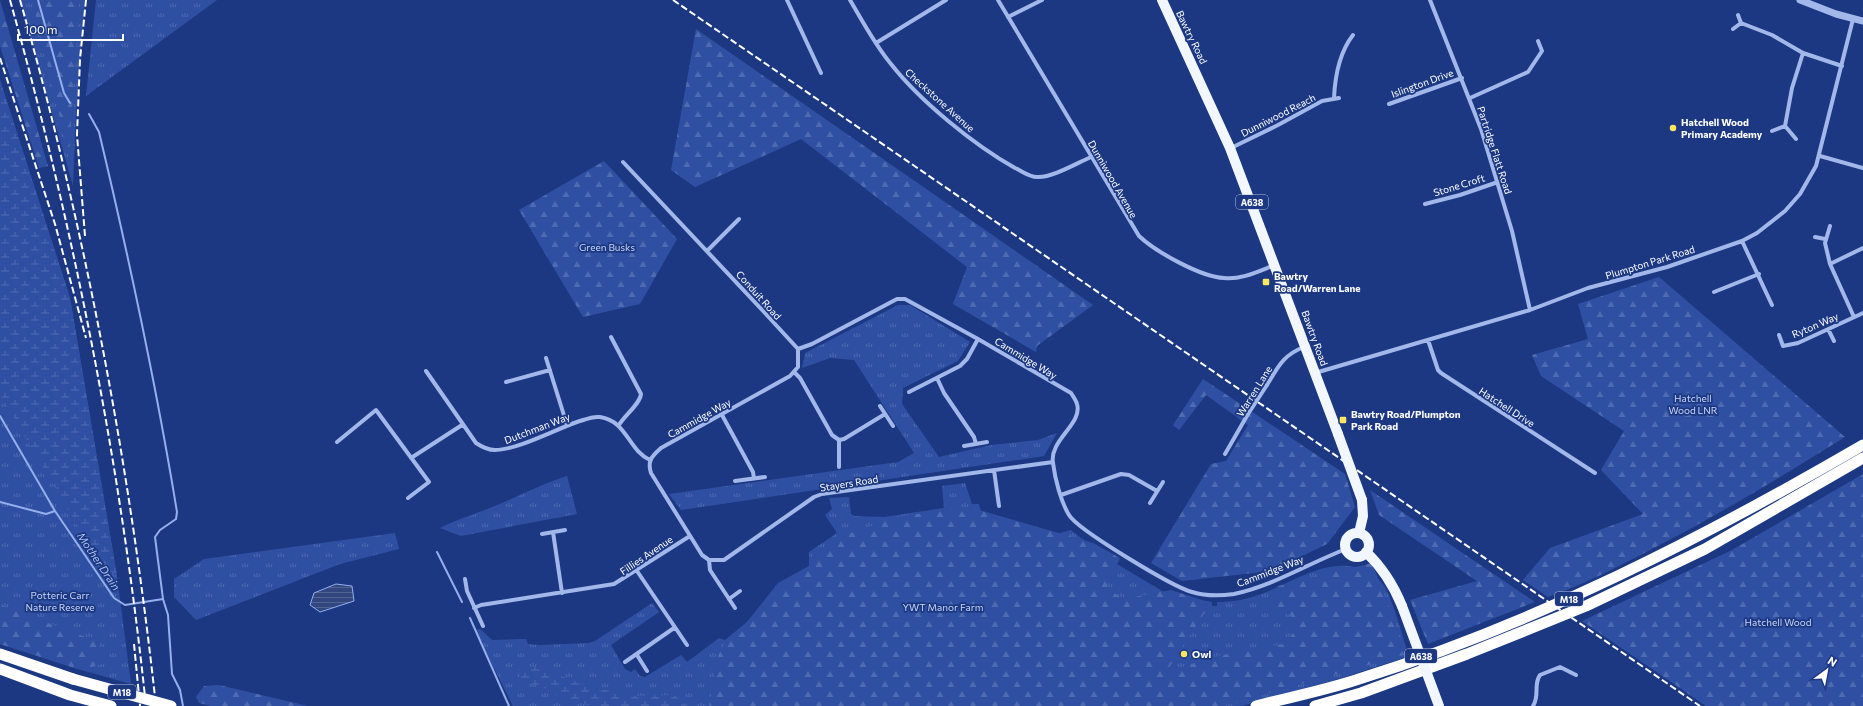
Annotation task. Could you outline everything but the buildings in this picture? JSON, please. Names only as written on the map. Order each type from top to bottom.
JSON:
[{"type":"highway","name":"Bawtry Road","points":[[1162,0],[1230,148],[1306,346],[1362,500],[1363,516],[1359,533]]},
{"type":"highway","name":"M18","points":[[1256,706],[1359,679],[1482,635],[1574,597],[1699,537],[1863,445]]},
{"type":"highway","name":"M18","points":[[1315,706],[1382,685],[1467,654],[1586,606],[1705,549],[1863,458]]},
{"type":"highway","points":[[1354,533],[1359,533],[1365,536],[1368,541],[1366,552],[1361,556],[1355,556],[1346,549],[1345,544],[1348,537],[1354,533]]},
{"type":"highway","name":"A638","points":[[1366,552],[1386,573],[1395,588],[1439,706]]},
{"type":"highway","name":"M18","points":[[0,654],[72,679],[171,706]]},
{"type":"highway","name":"M18","points":[[0,669],[70,695],[111,706]]},
{"type":"street","points":[[788,0],[821,73]]},
{"type":"street","name":"Checkstone Avenue","points":[[850,0],[876,43],[906,82],[961,132],[1004,162],[1027,174],[1035,177],[1044,177],[1091,157]]},
{"type":"street","name":"Dunniwood Avenue","points":[[998,0],[1130,225],[1139,236],[1157,251],[1202,272],[1223,278],[1240,277],[1275,265]]},
{"type":"street","points":[[1008,17],[1042,0]]},
{"type":"street","name":"Partridge Flatt Road","points":[[1430,0],[1470,98],[1498,182],[1512,232],[1530,310]]},
{"type":"street","points":[[1800,0],[1853,19],[1863,21]]},
{"type":"street","points":[[876,43],[944,1]]},
{"type":"street","points":[[1738,15],[1741,23],[1772,35],[1804,53],[1842,66]]},
{"type":"street","name":"Plumpton Park Road","points":[[1315,373],[1530,310],[1588,288],[1658,270],[1742,241],[1773,222],[1786,211],[1800,194],[1810,178],[1820,156],[1853,19]]},
{"type":"street","points":[[1733,29],[1741,23]]},
{"type":"street","name":"Dunniwood Reach","points":[[1230,148],[1278,125],[1322,101],[1337,98],[1337,69],[1344,48],[1353,35]]},
{"type":"street","points":[[1470,98],[1528,72],[1542,51],[1538,41]]},
{"type":"street","points":[[1785,126],[1792,88],[1804,53]]},
{"type":"street","name":"Islington Drive","points":[[1388,104],[1462,78]]},
{"type":"street","points":[[1772,131],[1785,126]]},
{"type":"street","points":[[1785,126],[1796,139]]},
{"type":"street","points":[[1820,156],[1863,168]]},
{"type":"street","name":"Conduit Road","points":[[623,162],[798,349]]},
{"type":"street","name":"Stone Croft","points":[[1425,204],[1460,195],[1498,182]]},
{"type":"street","points":[[707,251],[739,219]]},
{"type":"street","points":[[1830,226],[1826,239],[1830,264],[1854,317]]},
{"type":"street","points":[[1815,237],[1826,239]]},
{"type":"street","points":[[1742,241],[1759,274],[1772,305]]},
{"type":"street","points":[[1830,264],[1863,248]]},
{"type":"street","points":[[1714,292],[1759,274]]},
{"type":"street","name":"Cammidge Way","points":[[798,349],[812,344],[898,299],[912,301],[1071,394],[1077,403],[1077,412],[1057,445],[1053,462],[1069,515],[1082,529],[1155,574],[1192,592],[1211,596],[1234,594],[1259,586],[1346,549]]},
{"type":"street","name":"Ryton Way","points":[[1779,335],[1783,346],[1798,343],[1863,313]]},
{"type":"street","points":[[1828,329],[1834,341]]},
{"type":"street","points":[[611,337],[641,394],[637,403],[629,410],[618,425]]},
{"type":"street","points":[[909,392],[960,366],[967,359],[978,339]]},
{"type":"street","name":"Hatchell Drive","points":[[1428,340],[1438,370],[1441,373],[1595,473]]},
{"type":"street","name":"Warren Lane","points":[[1225,454],[1284,357],[1293,351],[1306,346]]},
{"type":"street","points":[[798,349],[799,360],[795,373],[800,378],[832,435],[839,440],[844,439],[885,414]]},
{"type":"street","points":[[546,358],[567,425]]},
{"type":"street","points":[[506,382],[550,370]]},
{"type":"street","name":"Dutchman Way","points":[[426,371],[462,425],[480,446],[494,450],[509,448],[567,425],[597,416],[605,418],[618,425],[638,452],[650,460]]},
{"type":"street","name":"Cammidge Way","points":[[650,460],[661,448],[795,373]]},
{"type":"street","points":[[937,378],[944,393],[974,437],[976,444]]},
{"type":"street","points":[[880,406],[893,426]]},
{"type":"street","points":[[337,442],[376,410],[429,482],[408,498]]},
{"type":"street","points":[[722,415],[753,472],[754,478]]},
{"type":"street","points":[[411,458],[462,425]]},
{"type":"street","points":[[839,440],[839,467]]},
{"type":"street","points":[[964,446],[987,442]]},
{"type":"street","points":[[650,460],[649,466],[651,473],[702,555],[709,560],[710,570],[736,608]]},
{"type":"street","name":"Stayers Road","points":[[709,560],[724,560],[814,497],[822,494],[1053,462]]},
{"type":"street","points":[[994,470],[999,506]]},
{"type":"street","points":[[1062,495],[1121,474],[1129,475],[1157,491]]},
{"type":"street","points":[[735,481],[765,477]]},
{"type":"street","points":[[1150,503],[1163,482]]},
{"type":"street","points":[[542,534],[564,530]]},
{"type":"street","points":[[553,532],[562,593]]},
{"type":"street","name":"Fillies Avenue","points":[[474,608],[481,605],[614,584],[637,571],[690,536]]},
{"type":"street","points":[[637,571],[686,645]]},
{"type":"street","points":[[465,579],[467,591],[483,626]]},
{"type":"street","points":[[729,599],[740,591]]},
{"type":"street","points":[[625,662],[674,628]]},
{"type":"street","points":[[637,655],[647,671]]},
{"type":"street","points":[[1533,706],[1538,699],[1537,682],[1540,675],[1560,667],[1576,675]]},
{"type":"green space","points":[[0,0],[48,166],[39,168],[0,46]]},
{"type":"green space","points":[[20,0],[85,0],[76,113],[73,186]]},
{"type":"green space","points":[[32,0],[79,0],[69,156]]},
{"type":"green space","points":[[96,0],[217,0],[86,96]]},
{"type":"green space","points":[[696,29],[1093,305],[1037,346],[1036,352],[953,304],[967,267],[801,139],[695,187],[671,170]]},
{"type":"green space","name":"Potteric Carr Nature Reserve","points":[[0,80],[70,298],[117,576],[131,684],[81,670],[0,644]]},
{"type":"green space","points":[[0,80],[70,298],[117,576],[98,560],[0,394]]},
{"type":"green space","name":"Green Busks","points":[[604,161],[677,239],[640,304],[583,317],[519,210]]},
{"type":"green space","name":"Hatchell Wood LNR","points":[[1659,277],[1845,437],[1749,496],[1700,524],[1625,563],[1574,587],[1548,597],[1523,580],[1550,548],[1643,514],[1601,470],[1624,431],[1541,376],[1532,355],[1588,339],[1578,304]]},
{"type":"green space","points":[[898,305],[910,305],[970,342],[958,361],[903,388],[902,404],[939,457],[991,445],[1038,440],[1057,433],[1044,456],[681,510],[669,494],[898,462],[914,453],[854,360],[830,358],[802,368],[805,353]]},
{"type":"green space","points":[[1203,379],[1345,474],[1355,507],[1327,544],[1271,571],[1182,581],[1151,563],[1211,464],[1226,461],[1248,425],[1206,395],[1179,430],[1173,425]]},
{"type":"green space","name":"Hatchell Wood","points":[[1863,474],[1863,706],[1706,706],[1582,621],[1732,550]]},
{"type":"green space","points":[[567,476],[577,514],[461,536],[440,528],[495,506]]},
{"type":"green space","name":"YWT Manor Farm","points":[[965,483],[972,504],[979,504],[981,512],[1053,535],[1071,530],[1082,539],[1100,549],[1115,563],[1169,595],[1212,602],[1212,606],[1217,606],[1217,602],[1227,602],[1258,595],[1323,568],[1350,566],[1364,570],[1376,577],[1385,587],[1395,612],[1409,656],[1345,677],[1242,706],[513,706],[477,634],[476,630],[480,629],[492,640],[526,639],[528,644],[540,645],[589,643],[595,641],[652,603],[659,612],[611,645],[625,669],[631,672],[635,669],[640,676],[645,677],[681,655],[687,662],[719,638],[725,640],[747,622],[778,583],[809,566],[809,552],[837,533],[825,515],[832,509],[829,498],[849,497],[851,514],[854,516],[884,517],[944,508],[942,486]]},
{"type":"green space","points":[[1370,490],[1535,602],[1428,644],[1410,600],[1477,581],[1379,515]]},
{"type":"green space","name":"YWT Manor Farm","points":[[972,508],[1093,543],[1120,558],[1106,588],[1124,599],[1171,590],[1211,603],[1166,672],[1217,656],[1289,643],[1298,620],[1273,606],[1278,586],[1372,563],[1407,654],[1223,706],[709,706],[718,656],[726,641],[842,536],[900,516]]},
{"type":"green space","points":[[395,533],[399,549],[340,564],[196,620],[174,597],[174,579],[204,559]]},
{"type":"green space","points":[[0,605],[99,642],[102,664],[81,670],[0,644]]},
{"type":"green space","points":[[517,664],[544,669],[582,684],[630,696],[674,695],[688,706],[591,706],[557,696],[543,687],[521,682]]},
{"type":"green space","points":[[219,685],[308,706],[211,706],[199,703],[196,697],[204,686]]},
{"type":"shaded area","points":[[336,584],[352,586],[354,601],[320,612],[310,605],[314,593]]},
{"type":"waterway","points":[[38,0],[64,93],[70,103]]},
{"type":"waterway","points":[[89,114],[99,132],[121,227],[151,369],[177,512],[176,519],[160,530],[155,537],[163,599]]},
{"type":"waterway","name":"Mother Drain","points":[[0,416],[55,511],[114,598],[125,605],[163,599],[168,615],[172,674],[180,690],[183,706]]},
{"type":"waterway","points":[[0,502],[46,514],[55,511]]},
{"type":"waterway","points":[[437,552],[462,602]]},
{"type":"waterway","points":[[470,618],[509,706]]},
{"type":"railway","points":[[10,0],[55,175],[93,350],[123,527],[136,617],[146,706]]},
{"type":"railway","points":[[20,0],[44,87],[65,174],[103,350],[133,527],[156,706]]},
{"type":"railway","points":[[85,236],[77,135],[80,59],[86,0]]},
{"type":"railway","points":[[673,0],[1700,706]]},
{"type":"railway","points":[[0,58],[55,224],[86,338]]},
{"type":"railway","points":[[134,644],[140,706]]},
{"type":"place","name":"Hatchell Wood Primary Academy","points":[[1673,128]]},
{"type":"place","name":"Bawtry Road/Warren Lane","points":[[1266,282]]},
{"type":"place","name":"Bawtry Road/Plumpton Park Road","points":[[1343,420]]},
{"type":"place","name":"Owl","points":[[1184,654]]}]
